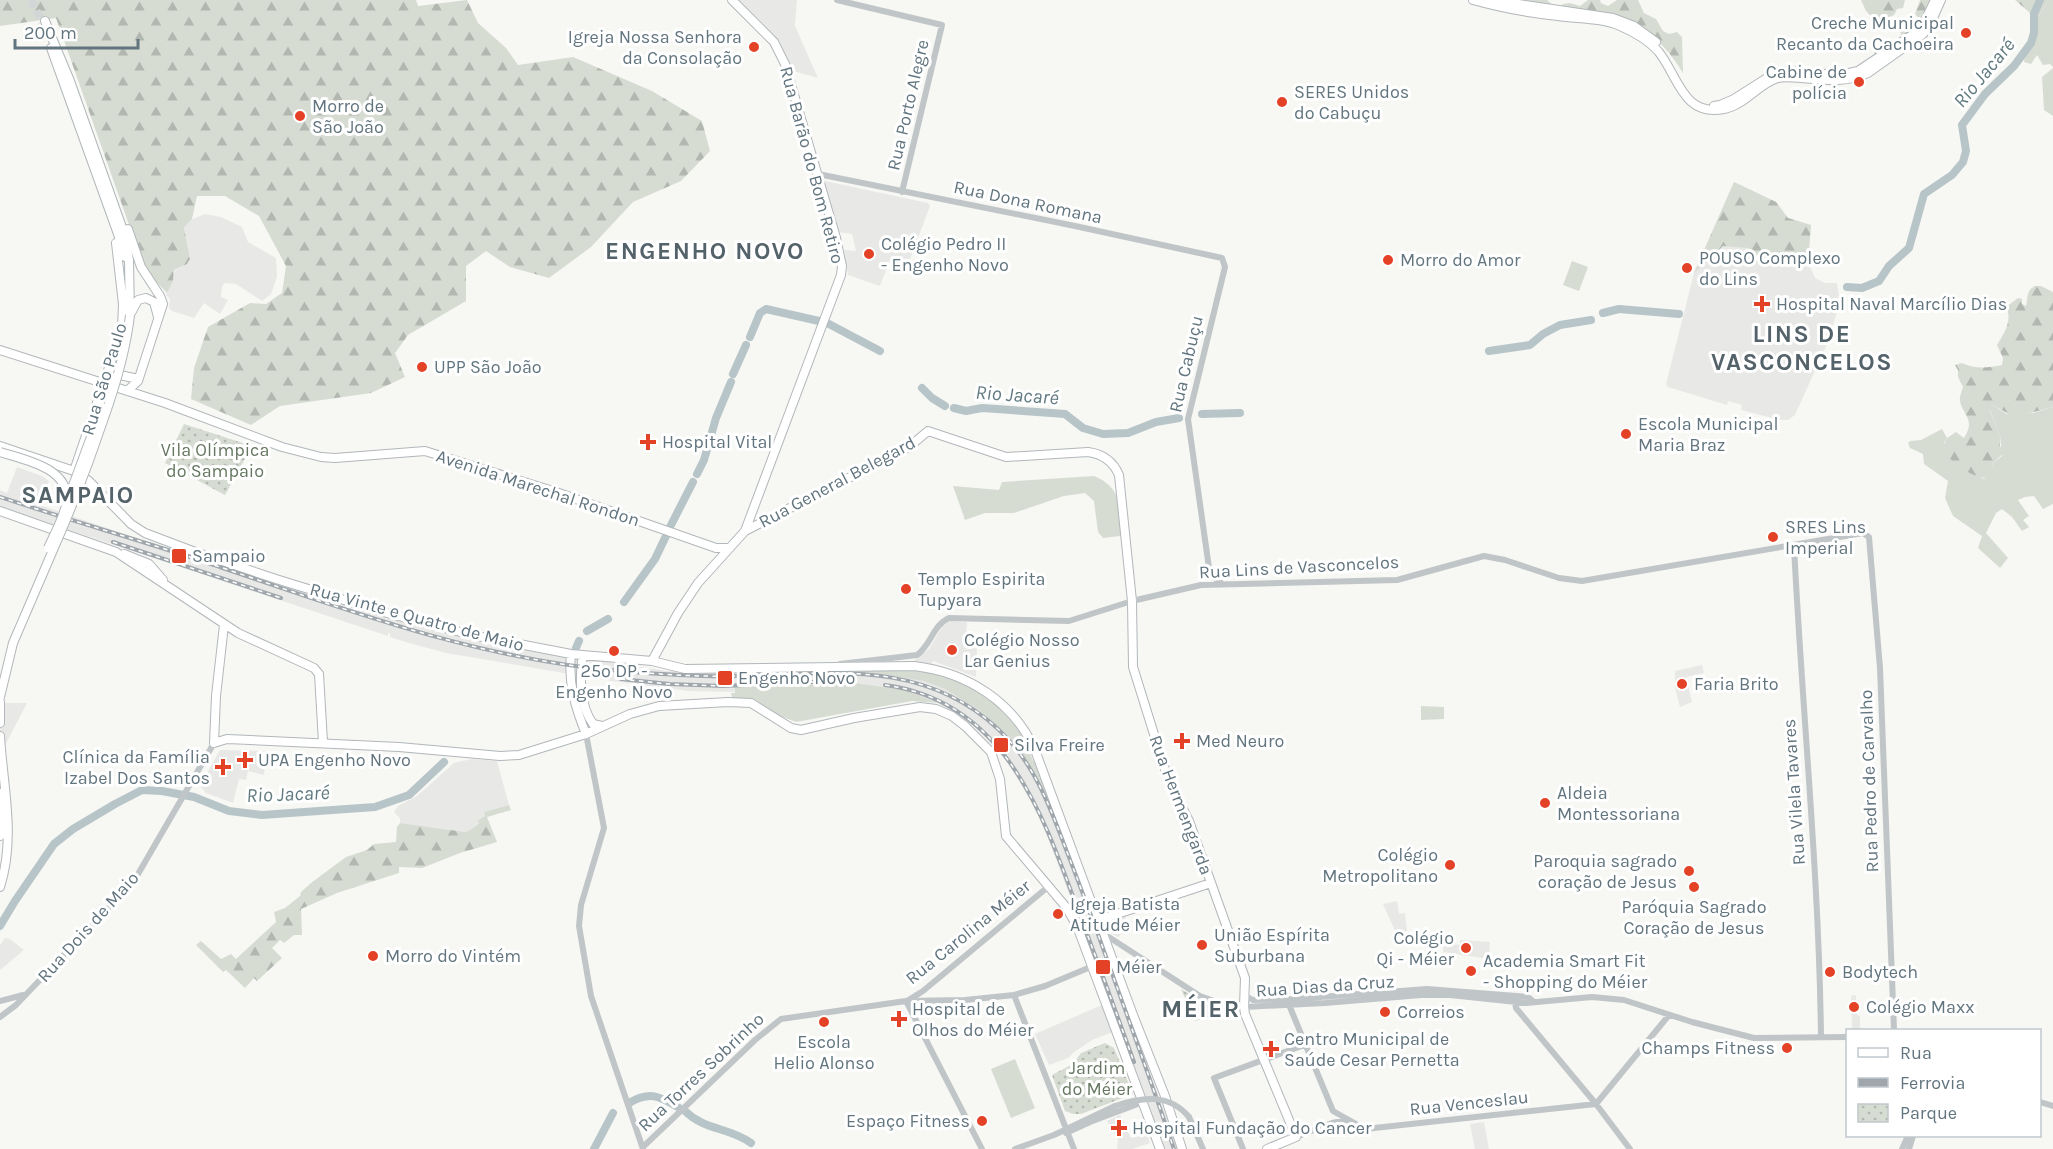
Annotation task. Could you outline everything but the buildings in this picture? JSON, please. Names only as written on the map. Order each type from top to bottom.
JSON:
[{"type":"main road","name":"Rua Barão do Bom Retiro","points":[[652,661],[678,613],[698,583],[745,531],[842,275],[840,252],[785,64],[778,47],[732,0]]},
{"type":"main road","points":[[1473,0],[1517,10],[1619,25],[1642,38],[1658,51],[1680,90],[1691,102],[1704,109],[1717,110],[1732,107],[1778,78],[1840,81],[1868,73],[1923,34],[1929,27],[1941,0]]},
{"type":"main road","points":[[1491,0],[1606,17],[1628,24],[1648,35],[1663,50],[1692,98],[1703,104],[1714,106],[1734,99],[1775,73],[1790,71],[1840,75],[1858,71],[1921,28],[1935,0]]},
{"type":"main road","points":[[51,549],[88,467],[117,380],[130,315],[130,276],[127,244],[113,198],[70,81],[43,21],[130,276]]},
{"type":"main road","name":"Rua São Paulo","points":[[66,504],[102,407],[110,395],[125,391],[138,380],[162,310],[162,300],[141,267],[124,220],[113,198]]},
{"type":"main road","name":"Rua São Paulo","points":[[74,471],[120,336],[124,315],[119,259],[111,215]]},
{"type":"main road","points":[[130,315],[138,300],[151,299],[157,308],[157,325]]},
{"type":"main road","name":"Avenida Marechal Rondon","points":[[0,350],[147,398],[282,447],[321,457],[340,458],[425,451],[556,492],[705,544],[721,549],[730,548]]},
{"type":"main road","points":[[109,367],[120,375],[138,380]]},
{"type":"main road","name":"Rua São Paulo","points":[[138,380],[147,398]]},
{"type":"main road","name":"Rua General Belegard","points":[[745,531],[909,447],[928,431]]},
{"type":"main road","name":"Rua Hermengarda","points":[[928,431],[1006,457],[1097,453],[1108,460],[1119,476],[1132,601],[1133,667],[1168,779],[1184,808],[1245,978],[1244,1007]]},
{"type":"main road","name":"Rua Vinte e Quatro de Maio","points":[[0,446],[74,471],[88,481],[131,524],[166,542],[383,612],[472,635],[571,654],[652,661],[693,669],[897,665],[939,670],[980,688],[1008,711],[1035,750],[1165,1096],[1182,1149]]},
{"type":"main road","points":[[0,452],[42,466],[52,472],[63,484],[66,504],[39,582],[16,635],[5,670],[0,697]]},
{"type":"main road","points":[[0,511],[138,558],[149,564],[168,585],[224,625],[259,644],[317,670],[323,742]]},
{"type":"main road","name":"Rua Dois de Maio","points":[[214,742],[216,696],[224,625]]},
{"type":"main road","points":[[571,654],[569,674],[571,687],[589,734]]},
{"type":"main road","points":[[583,655],[580,682],[589,718],[595,725],[604,726]]},
{"type":"main road","points":[[0,702],[0,723]]},
{"type":"main road","points":[[214,742],[227,739],[323,742],[500,756],[519,754],[589,734],[630,714],[652,708],[728,702],[751,703],[796,729],[920,707],[936,709],[952,716],[965,726],[991,752],[1000,779],[1006,836],[1073,917],[1160,1149]]},
{"type":"main road","points":[[0,736],[8,829],[7,859],[0,887]]},
{"type":"main road","points":[[0,788],[2,818],[0,836]]},
{"type":"main road","points":[[1099,920],[1211,883]]},
{"type":"main road","points":[[1244,1007],[1296,1137],[1267,1149]]},
{"type":"street","name":"Rua Porto Alegre","points":[[837,0],[942,25],[902,192]]},
{"type":"street","name":"Rua Dona Romana","points":[[818,174],[1218,256],[1224,260],[1225,267]]},
{"type":"street","name":"Rua Cabuçu","points":[[1210,575],[1188,424],[1198,371],[1225,267]]},
{"type":"street","name":"Rua Lins de Vasconcelos","points":[[821,666],[917,655],[925,648],[939,624],[949,618],[1069,621],[1132,601],[1201,585],[1397,580],[1484,556],[1505,560],[1559,578],[1582,581],[1863,533]]},
{"type":"street","name":"Rua Pedro de Carvalho","points":[[1863,533],[1869,537],[1880,668],[1894,1029]]},
{"type":"street","name":"Rua Vilela Tavares","points":[[1794,546],[1814,853],[1821,1037]]},
{"type":"street","points":[[1201,585],[1208,580],[1210,575],[1221,583]]},
{"type":"street","points":[[589,734],[604,828],[580,912],[579,926],[591,996],[643,1148]]},
{"type":"street","name":"Rua Dois de Maio","points":[[3,1016],[130,886],[214,742]]},
{"type":"street","name":"Rua Carolina Méier","points":[[906,1002],[923,991],[1048,886]]},
{"type":"street","name":"Rua Dias da Cruz","points":[[1104,934],[1201,997],[1222,1004],[1244,1007],[1417,989],[1529,1000]]},
{"type":"street","points":[[982,1149],[906,1002],[1014,995],[1045,987],[1093,966]]},
{"type":"street","points":[[3,1016],[8,1008],[2,1000],[27,993]]},
{"type":"street","points":[[1014,995],[1070,1128],[1073,1147]]},
{"type":"street","name":"Rua Dias da Cruz","points":[[1244,995],[1253,1000],[1288,1002],[1421,995],[1515,1002],[1578,997],[1608,998],[1637,1004],[1754,1038],[1846,1038]]},
{"type":"street","points":[[1524,1017],[1529,1000]]},
{"type":"street","name":"Rua Torres Sobrinho","points":[[643,1148],[755,1040],[781,1019],[906,1002]]},
{"type":"street","points":[[1288,1002],[1333,1111],[1332,1123]]},
{"type":"street","points":[[1515,1002],[1516,1008],[1596,1104],[1630,1149]]},
{"type":"street","points":[[1596,1104],[1670,1015]]},
{"type":"street","points":[[1241,1147],[1214,1078],[1307,1044]]},
{"type":"street","points":[[1070,1128],[1115,1106],[1140,1098],[1155,1098],[1172,1103],[1189,1117],[1203,1149]]},
{"type":"street","points":[[1015,1149],[1143,1102]]},
{"type":"street","name":"Rua Venceslau","points":[[1347,1120],[1365,1129],[1596,1104]]},
{"type":"street","points":[[1333,1111],[1347,1120]]},
{"type":"street","points":[[1296,1137],[1332,1123],[1347,1120]]},
{"type":"street","points":[[1070,1128],[1073,1147]]},
{"type":"shaded area","points":[[739,0],[797,0],[795,26],[818,78],[793,71],[780,42]]},
{"type":"shaded area","points":[[823,182],[928,203],[930,206],[909,262],[891,257],[880,286],[848,275],[844,250],[856,251],[852,234],[838,232]]},
{"type":"shaded area","name":"Hospital Naval Marcílio Dias","points":[[1734,182],[1776,202],[1788,218],[1811,225],[1808,262],[1815,278],[1825,283],[1837,283],[1839,296],[1837,312],[1828,342],[1795,415],[1788,420],[1741,410],[1742,405],[1728,401],[1727,405],[1668,387],[1666,384],[1694,273]]},
{"type":"shaded area","points":[[205,214],[221,217],[242,227],[248,242],[276,258],[277,277],[271,294],[262,301],[236,284],[225,283],[222,286],[221,297],[228,300],[220,314],[204,303],[194,318],[172,311],[169,308],[170,299],[166,295],[173,281],[175,270],[187,264],[190,259],[184,226],[187,221]]},
{"type":"shaded area","points":[[17,467],[49,481],[40,505],[160,545],[160,547],[386,617],[386,620],[388,618],[505,646],[667,671],[918,669],[994,703],[1016,725],[1031,749],[1029,751],[1033,761],[1036,761],[1178,1149],[1165,1149],[1039,814],[1003,755],[971,724],[938,703],[908,695],[688,691],[605,680],[446,653],[390,637],[390,633],[388,636],[0,507],[0,490],[7,493]]},
{"type":"shaded area","name":"Colégio Nosso Lar Genius","points":[[951,621],[967,622],[965,647],[977,648],[976,677],[933,661],[932,664],[915,662],[915,659],[929,649],[943,625]]},
{"type":"shaded area","name":"Faria Brito","points":[[1702,665],[1704,673],[1686,677],[1692,702],[1680,707],[1675,688],[1675,671]]},
{"type":"shaded area","points":[[0,703],[27,703],[0,755]]},
{"type":"shaded area","points":[[220,750],[266,751],[264,775],[248,771],[246,780],[239,779],[233,803],[206,793],[201,787]]},
{"type":"shaded area","points":[[472,759],[497,761],[509,805],[484,812],[485,816],[465,832],[400,823],[400,818],[394,812],[398,806],[417,796],[454,763]]},
{"type":"shaded area","points":[[1397,901],[1399,914],[1405,913],[1407,931],[1396,933],[1383,904]]},
{"type":"shaded area","points":[[1125,916],[1128,926],[1126,930],[1118,937],[1108,932],[1106,922]]},
{"type":"shaded area","name":"Colégio Qi - Méier","points":[[1444,937],[1452,938],[1452,944],[1460,945],[1460,940],[1490,942],[1489,959],[1443,952]]},
{"type":"shaded area","points":[[5,938],[10,939],[24,950],[0,970],[0,945]]},
{"type":"shaded area","name":"Colégio Maxx","points":[[1856,995],[1860,1029],[1852,1029],[1851,996]]},
{"type":"shaded area","points":[[1104,1004],[1116,1031],[1092,1040],[1068,1058],[1049,1065],[1035,1034]]},
{"type":"shaded area","name":"Hospital Fundação do Cancer","points":[[1120,1115],[1131,1138],[1147,1134],[1150,1143],[1132,1149],[1117,1149],[1118,1140],[1107,1121]]},
{"type":"shaded area","points":[[1484,1122],[1489,1149],[1475,1149],[1470,1124]]},
{"type":"green space","points":[[0,0],[416,0],[418,6],[467,0],[478,23],[506,48],[518,65],[573,57],[652,91],[702,121],[710,151],[681,181],[633,202],[591,247],[549,278],[510,267],[486,251],[466,266],[466,301],[408,335],[395,353],[405,377],[371,393],[280,406],[251,425],[191,399],[194,368],[208,327],[250,303],[266,304],[282,293],[286,266],[259,216],[225,196],[197,196],[192,219],[184,227],[190,259],[187,264],[174,270],[173,281],[167,293],[145,270],[56,18],[0,26]]},
{"type":"green space","points":[[1514,0],[1547,0],[1554,6],[1560,7],[1570,3],[1580,6],[1588,0],[1600,0],[1608,6],[1617,0],[1638,0],[1644,13],[1656,19],[1663,31],[1669,34],[1677,32],[1682,37],[1683,73],[1662,46],[1636,25]]},
{"type":"green space","points":[[1861,0],[1905,0],[1903,8],[1897,9],[1894,15],[1877,22],[1866,11]]},
{"type":"green space","points":[[1920,0],[1933,0],[1919,25],[1910,35],[1875,58],[1874,50],[1879,46],[1885,43],[1894,44],[1902,40],[1900,30],[1917,25],[1919,19],[1915,14]]},
{"type":"green space","points":[[2015,0],[2049,0],[2034,23],[2029,12]]},
{"type":"green space","points":[[2049,0],[2053,0],[2053,67],[2050,64],[2043,65],[2037,55],[2031,64],[2024,62],[2026,46],[2035,34],[2034,23]]},
{"type":"green space","points":[[2053,68],[2053,116],[2044,110],[2042,77]]},
{"type":"green space","points":[[1734,182],[1776,202],[1788,218],[1811,225],[1808,262],[1771,259],[1748,262],[1749,248],[1723,246],[1694,273]]},
{"type":"green space","points":[[1572,261],[1588,267],[1579,291],[1563,285]]},
{"type":"green space","points":[[2035,286],[2041,286],[2053,292],[2053,407],[2015,417],[1992,405],[1990,411],[2000,435],[2000,446],[2005,452],[1992,464],[1995,477],[1980,477],[1958,466],[1942,449],[1947,438],[1956,432],[1964,438],[1969,426],[1960,401],[1963,387],[1955,365],[1962,363],[1991,367],[2002,365],[2003,358],[1997,345],[2008,322],[2006,307],[2018,298],[2022,299],[2022,304],[2026,306],[2029,292]]},
{"type":"green space","points":[[1992,405],[2007,414],[2033,413],[2053,407],[2053,504],[2043,509],[2034,496],[2018,500],[2029,516],[2023,520],[2029,527],[2022,531],[2012,517],[2002,509],[1996,513],[1986,533],[2008,558],[2000,568],[1978,548],[1982,536],[1953,516],[1945,498],[1948,481],[1924,464],[1923,454],[1910,448],[1908,443],[1921,440],[1942,429],[1947,438],[1944,443],[1959,465],[1984,479],[1995,470],[1992,464],[2002,456],[2000,435],[1990,410]]},
{"type":"green space","name":"Vila Olímpica do Sampaio","points":[[184,424],[252,446],[225,495],[165,463]]},
{"type":"green space","points":[[1094,476],[1110,486],[1118,499],[1122,534],[1120,536],[1103,538],[1098,532],[1094,501],[1085,493],[1064,496],[1014,513],[985,513],[965,520],[953,486],[999,490],[1002,482]]},
{"type":"green space","points":[[901,668],[943,676],[961,683],[991,701],[1005,714],[1031,748],[1029,751],[1033,761],[1036,761],[1055,811],[1010,737],[979,710],[945,689],[924,681],[854,670]]},
{"type":"green space","points":[[854,683],[905,690],[938,703],[912,701],[796,722],[780,716],[754,699],[732,698],[731,693],[735,693],[735,686]]},
{"type":"green space","points":[[1421,706],[1444,707],[1444,719],[1421,720]]},
{"type":"green space","points":[[509,805],[511,810],[487,817],[497,842],[422,868],[399,867],[399,873],[337,893],[301,909],[302,935],[294,935],[284,943],[280,940],[272,948],[282,958],[257,981],[254,978],[245,988],[226,970],[223,972],[196,945],[201,941],[221,959],[231,954],[236,959],[276,922],[274,912],[285,908],[311,883],[346,857],[367,850],[374,844],[396,842],[397,827],[400,823],[465,832],[479,823],[477,821],[485,816],[484,812]]},
{"type":"green space","points":[[1181,989],[1208,1005],[1240,1009],[1195,1021]]},
{"type":"green space","name":"Jardim do Méier","points":[[1105,1043],[1114,1048],[1133,1094],[1081,1114],[1065,1111],[1052,1075],[1073,1064],[1081,1053]]},
{"type":"green space","points":[[1015,1059],[1035,1108],[1011,1118],[991,1069]]},
{"type":"waterway","name":"Rio Jacaré","points":[[1847,287],[1862,288],[1879,281],[1889,266],[1909,248],[1924,194],[1952,175],[1963,162],[1966,151],[1962,125],[1985,94],[2014,66],[2031,43],[2034,33],[2034,14],[2040,0]]},
{"type":"waterway","name":"Rio Jacaré","points":[[750,337],[760,313],[766,309],[819,321]]},
{"type":"waterway","name":"Rio Jacaré","points":[[1603,313],[1619,309],[1679,314]]},
{"type":"waterway","name":"Rio Jacaré","points":[[1489,351],[1530,345],[1543,334],[1560,325],[1591,320]]},
{"type":"waterway","name":"Rio Jacaré","points":[[829,324],[880,351]]},
{"type":"waterway","name":"Rio Jacaré","points":[[733,374],[746,345]]},
{"type":"waterway","name":"Rio Jacaré","points":[[697,474],[731,382]]},
{"type":"waterway","name":"Rio Jacaré","points":[[922,388],[945,406]]},
{"type":"waterway","name":"Rio Jacaré","points":[[954,408],[966,411],[982,408],[1065,414],[1083,428],[1103,434],[1128,433],[1156,422],[1179,418]]},
{"type":"waterway","name":"Rio Jacaré","points":[[1202,414],[1240,413]]},
{"type":"waterway","name":"Rio Jacaré","points":[[670,527],[693,482]]},
{"type":"waterway","name":"Rio Jacaré","points":[[624,602],[655,559],[666,536]]},
{"type":"waterway","name":"Rio Jacaré","points":[[587,631],[608,619]]},
{"type":"waterway","name":"Rio Jacaré","points":[[576,648],[579,641]]},
{"type":"waterway","name":"Rio Jacaré","points":[[0,926],[54,844],[73,829],[142,790],[194,797],[229,811],[262,815],[375,807],[409,795],[444,762]]},
{"type":"waterway","points":[[629,1103],[643,1097],[654,1096],[678,1107]]},
{"type":"waterway","points":[[685,1111],[709,1126],[734,1134],[751,1143]]},
{"type":"waterway","points":[[594,1149],[613,1113]]},
{"type":"tunnel","points":[[31,0],[42,22]]},
{"type":"railway","points":[[0,497],[411,630],[514,656],[567,665],[678,675],[805,673],[873,675],[938,690],[969,706],[1011,742],[1040,786],[1099,937],[1174,1149]]},
{"type":"railway","points":[[113,542],[281,598]]},
{"type":"railway","points":[[621,679],[723,686],[834,681]]},
{"type":"railway","points":[[885,685],[926,695],[961,713],[990,738],[1014,768],[1050,838],[1134,1062]]},
{"type":"place","name":"Creche Municipal Recanto da Cachoeira","points":[[1966,33]]},
{"type":"place","name":"Igreja Nossa Senhora da Consolação","points":[[754,47]]},
{"type":"place","name":"Cabine de polícia","points":[[1859,82]]},
{"type":"place","name":"SERES Unidos do Cabuçu","points":[[1282,102]]},
{"type":"place","name":"Morro de São João","points":[[300,116]]},
{"type":"place","name":"Colégio Pedro II - Engenho Novo","points":[[869,254]]},
{"type":"place","name":"Morro do Amor","points":[[1388,260]]},
{"type":"place","name":"POUSO Complexo do Lins","points":[[1687,268]]},
{"type":"place","name":"Hospital Naval Marcílio Dias","points":[[1762,304]]},
{"type":"place","name":"UPP São João","points":[[422,367]]},
{"type":"place","name":"Escola Municipal Maria Braz","points":[[1626,434]]},
{"type":"place","name":"Hospital Vital","points":[[648,442]]},
{"type":"place","name":"SRES Lins Imperial","points":[[1773,537]]},
{"type":"place","name":"Sampaio","points":[[179,556]]},
{"type":"place","name":"Templo Espirita Tupyara","points":[[906,589]]},
{"type":"place","name":"Colégio Nosso Lar Genius","points":[[952,650]]},
{"type":"place","name":"25º DP - Engenho Novo","points":[[614,651]]},
{"type":"place","name":"Engenho Novo","points":[[725,678]]},
{"type":"place","name":"Faria Brito","points":[[1682,684]]},
{"type":"place","name":"Med Neuro","points":[[1182,741]]},
{"type":"place","name":"Silva Freire","points":[[1001,745]]},
{"type":"place","name":"UPA Engenho Novo","points":[[245,760]]},
{"type":"place","name":"Clínica da Família Izabel Dos Santos","points":[[223,767]]},
{"type":"place","name":"Aldeia Montessoriana","points":[[1545,803]]},
{"type":"place","name":"Colégio Metropolitano","points":[[1450,865]]},
{"type":"place","name":"Paroquia sagrado coração de Jesus","points":[[1689,871]]},
{"type":"place","name":"Paróquia Sagrado Coração de Jesus","points":[[1694,887]]},
{"type":"place","name":"Igreja Batista Atitude Méier","points":[[1058,914]]},
{"type":"place","name":"União Espírita Suburbana","points":[[1202,945]]},
{"type":"place","name":"Colégio Qi - Méier","points":[[1466,948]]},
{"type":"place","name":"Morro do Vintém","points":[[373,956]]},
{"type":"place","name":"Méier","points":[[1103,967]]},
{"type":"place","name":"Academia Smart Fit - Shopping do Méier","points":[[1471,971]]},
{"type":"place","name":"Bodytech","points":[[1830,972]]},
{"type":"place","name":"Colégio Maxx","points":[[1854,1007]]},
{"type":"place","name":"Correios","points":[[1385,1012]]},
{"type":"place","name":"Hospital de Olhos do Méier","points":[[899,1019]]},
{"type":"place","name":"Escola Helio Alonso","points":[[824,1022]]},
{"type":"place","name":"Champs Fitness","points":[[1787,1048]]},
{"type":"place","name":"Centro Municipal de Saúde Cesar Pernetta","points":[[1271,1049]]},
{"type":"place","name":"Espaço Fitness","points":[[982,1121]]},
{"type":"place","name":"Hospital Fundação do Cancer","points":[[1119,1128]]},
{"type":"district","name":"ENGENHO NOVO","points":[[705,251]]},
{"type":"district","name":"LINS DE VASCONCELOS","points":[[1802,348]]},
{"type":"district","name":"SAMPAIO","points":[[78,495]]},
{"type":"district","name":"MÉIER","points":[[1201,1009]]}]
